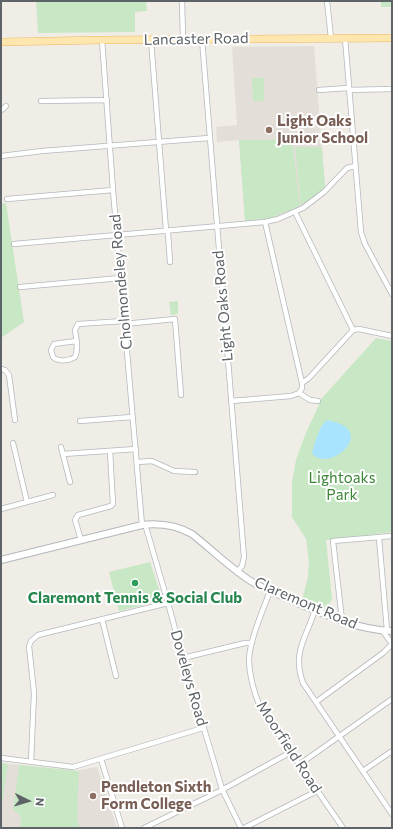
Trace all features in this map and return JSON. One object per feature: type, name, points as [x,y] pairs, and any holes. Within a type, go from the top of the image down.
[{"type":"main road","name":"Lancaster Road","points":[[1,42],[392,38]]},
{"type":"main road","name":"Claremont Road","points":[[1,560],[144,524],[171,526],[187,531],[237,572],[270,591],[342,620],[364,627],[387,630]]},
{"type":"street","points":[[182,1],[183,39]]},
{"type":"street","points":[[327,1],[332,38]]},
{"type":"street","points":[[345,38],[348,89],[362,236],[392,294]]},
{"type":"street","name":"Light Oaks Road","points":[[202,39],[244,557],[242,566],[237,572]]},
{"type":"street","name":"Cholmondeley Road","points":[[102,40],[132,417],[144,524]]},
{"type":"street","points":[[151,40],[166,230],[170,262]]},
{"type":"street","points":[[319,90],[392,89]]},
{"type":"street","points":[[41,101],[107,100]]},
{"type":"street","points":[[1,110],[3,110],[6,106]]},
{"type":"street","points":[[2,156],[42,151],[209,138]]},
{"type":"street","points":[[14,244],[265,222],[278,219],[295,212],[317,198],[347,168],[355,166]]},
{"type":"street","points":[[7,199],[113,190]]},
{"type":"street","points":[[295,212],[353,330]]},
{"type":"street","points":[[231,401],[291,396],[299,393],[302,388],[265,222]]},
{"type":"street","points":[[20,287],[121,278]]},
{"type":"street","points":[[76,341],[54,344],[52,348],[52,355],[55,359],[59,360],[73,359],[77,353],[76,341],[75,330],[78,324],[175,319],[181,395]]},
{"type":"street","points":[[302,383],[309,378],[353,330],[359,329],[392,336]]},
{"type":"street","points":[[1,369],[9,374],[15,420]]},
{"type":"street","points":[[299,393],[310,400],[318,401]]},
{"type":"street","points":[[80,421],[132,417]]},
{"type":"street","points":[[13,443],[27,502]]},
{"type":"street","points":[[61,448],[70,482]]},
{"type":"street","points":[[63,454],[136,449]]},
{"type":"street","points":[[81,540],[76,520],[78,515],[111,506],[113,504],[110,451]]},
{"type":"street","points":[[137,462],[152,461],[174,471],[195,472]]},
{"type":"street","points":[[1,509],[53,495]]},
{"type":"street","name":"Doveleys Road","points":[[144,524],[222,789],[243,828]]},
{"type":"street","points":[[342,620],[333,541],[392,536]]},
{"type":"street","points":[[316,702],[383,653],[392,644],[387,630],[379,538]]},
{"type":"street","name":"Moorfield Road","points":[[270,591],[252,643],[249,659],[252,684],[260,707],[343,828]]},
{"type":"street","points":[[31,762],[34,704],[29,649],[31,640],[38,635],[168,603]]},
{"type":"street","points":[[315,610],[298,658],[299,671],[303,683],[392,814]]},
{"type":"street","points":[[102,619],[116,676]]},
{"type":"street","points":[[183,658],[245,643],[252,643]]},
{"type":"street","points":[[300,764],[392,699]]},
{"type":"street","points":[[1,758],[73,767],[203,728]]},
{"type":"street","points":[[364,771],[392,751]]},
{"type":"street","points":[[144,828],[291,752]]},
{"type":"street","points":[[101,759],[122,828]]},
{"type":"street","points":[[243,828],[317,791]]},
{"type":"street","points":[[387,807],[392,803]]},
{"type":"shaded area","name":"Light Oaks Junior School","points":[[314,46],[325,187],[299,207],[271,218],[245,221],[239,140],[217,142],[216,127],[237,125],[232,47]]},
{"type":"shaded area","points":[[1,763],[75,771],[97,767],[117,828],[1,828]]},
{"type":"green space","points":[[36,1],[146,1],[147,11],[135,12],[135,32],[38,33]]},
{"type":"green space","points":[[381,1],[392,1],[392,7],[381,7]]},
{"type":"green space","points":[[252,78],[264,78],[264,101],[253,101]]},
{"type":"green space","points":[[239,140],[292,140],[300,206],[271,218],[245,221]]},
{"type":"green space","points":[[295,147],[322,147],[325,187],[301,205]]},
{"type":"green space","points":[[6,203],[24,322],[1,338],[1,204]]},
{"type":"green space","points":[[178,301],[178,314],[171,315],[169,302]]},
{"type":"green space","name":"Lightoaks Park","points":[[376,338],[392,341],[392,532],[326,540],[332,599],[326,610],[302,600],[308,577],[309,563],[306,539],[292,517],[292,482],[296,460],[305,435],[322,398]]},
{"type":"green space","name":"Claremont Tennis & Social Club","points":[[150,562],[161,595],[160,599],[156,602],[119,611],[109,572]]},
{"type":"green space","points":[[1,763],[8,764],[2,804],[1,804]]},
{"type":"green space","points":[[19,765],[79,771],[77,820],[80,828],[20,828],[21,817],[13,809]]},
{"type":"water","points":[[327,420],[343,425],[350,432],[350,441],[346,448],[338,455],[328,459],[319,458],[312,453],[320,430],[324,422]]},
{"type":"place","name":"Light Oaks Junior School","points":[[269,130]]},
{"type":"place","name":"Claremont Tennis & Social Club","points":[[135,583]]},
{"type":"place","name":"Pendleton Sixth Form College","points":[[93,796]]}]
